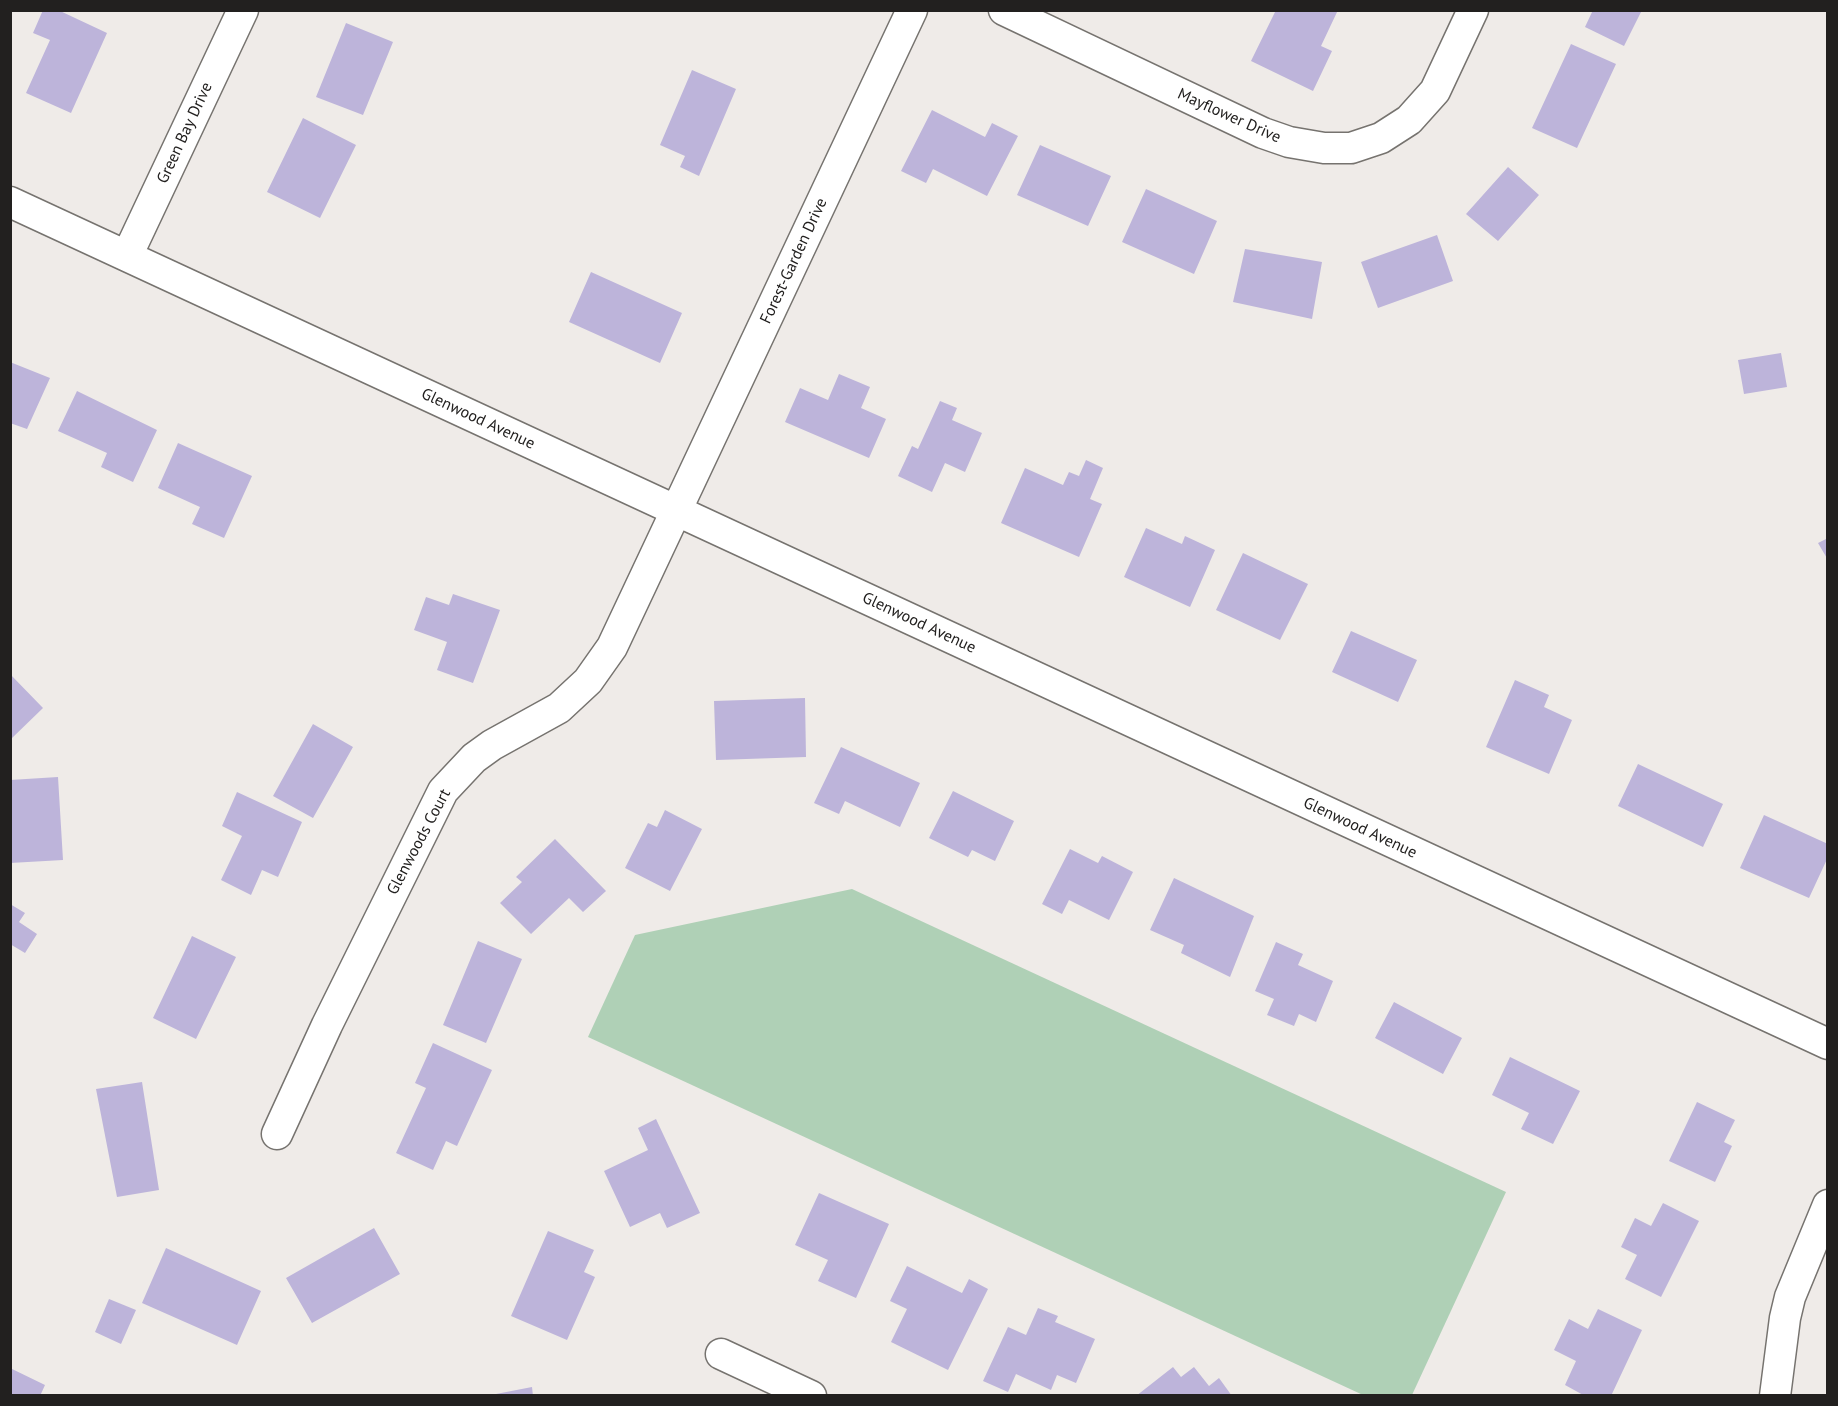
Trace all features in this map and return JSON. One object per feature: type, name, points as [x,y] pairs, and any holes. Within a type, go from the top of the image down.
[{"type":"street","name":"Green Bay Drive","points":[[127,256],[243,10]]},
{"type":"street","name":"Forest-Garden Drive","points":[[676,511],[912,10]]},
{"type":"street","name":"Mayflower Drive","points":[[1004,10],[1263,133],[1289,142],[1324,148],[1351,148],[1381,138],[1409,120],[1435,91],[1473,10]]},
{"type":"street","name":"Glenwood Avenue","points":[[10,202],[1827,1044]]},
{"type":"street","name":"Glenwoods Court","points":[[277,1134],[333,1014],[443,791],[474,758],[492,745],[559,708],[588,681],[612,647],[676,511]]},
{"type":"street","points":[[1775,1395],[1790,1297],[1827,1205]]},
{"type":"street","points":[[721,1354],[811,1395]]},
{"type":"green space","points":[[852,889],[1506,1192],[1412,1395],[1363,1395],[588,1037],[635,935]]},
{"type":"building","points":[[43,10],[58,10],[107,33],[71,113],[26,93],[50,40],[33,33]]},
{"type":"building","points":[[1276,10],[1338,10],[1321,46],[1332,51],[1313,91],[1251,61]]},
{"type":"building","points":[[1593,10],[1642,10],[1624,46],[1585,27]]},
{"type":"building","points":[[346,23],[393,42],[363,115],[316,97]]},
{"type":"building","points":[[1571,44],[1616,64],[1577,148],[1532,128]]},
{"type":"building","points":[[692,70],[736,89],[699,176],[680,167],[685,156],[660,145]]},
{"type":"building","points":[[932,110],[985,137],[992,123],[1018,136],[987,196],[933,169],[926,183],[901,171]]},
{"type":"building","points":[[303,118],[356,145],[320,218],[267,192]]},
{"type":"building","points":[[1040,145],[1111,176],[1088,226],[1017,195]]},
{"type":"building","points":[[1508,167],[1539,195],[1498,241],[1466,214]]},
{"type":"building","points":[[1146,189],[1217,221],[1194,274],[1122,242]]},
{"type":"building","points":[[1437,235],[1453,281],[1378,308],[1361,262]]},
{"type":"building","points":[[1245,249],[1322,262],[1312,319],[1233,302]]},
{"type":"building","points":[[591,272],[682,313],[660,363],[569,322]]},
{"type":"building","points":[[1781,353],[1787,387],[1744,394],[1738,360]]},
{"type":"building","points":[[10,362],[50,378],[27,429],[10,423]]},
{"type":"building","points":[[839,374],[870,387],[861,408],[886,419],[869,458],[785,422],[800,388],[828,400]]},
{"type":"building","points":[[77,391],[157,430],[133,482],[101,467],[107,453],[58,431]]},
{"type":"building","points":[[940,401],[957,408],[952,420],[982,433],[965,472],[945,463],[932,492],[898,476],[912,446],[918,449]]},
{"type":"building","points":[[178,443],[252,476],[224,538],[192,524],[200,507],[158,488]]},
{"type":"building","points":[[1086,460],[1103,468],[1090,499],[1102,504],[1079,557],[1001,523],[1025,468],[1063,485],[1069,472],[1079,476]]},
{"type":"building","points":[[1146,528],[1182,544],[1185,536],[1215,550],[1190,607],[1124,577]]},
{"type":"building","points":[[1828,538],[1828,560],[1818,543]]},
{"type":"building","points":[[1243,553],[1308,584],[1280,640],[1216,610]]},
{"type":"building","points":[[453,594],[500,610],[473,683],[437,670],[447,642],[414,630],[426,597],[449,605]]},
{"type":"building","points":[[1351,631],[1417,660],[1398,702],[1332,672]]},
{"type":"building","points":[[10,674],[43,708],[10,740]]},
{"type":"building","points":[[1515,680],[1549,695],[1544,707],[1572,720],[1549,774],[1486,747]]},
{"type":"building","points":[[805,698],[806,757],[716,760],[714,701]]},
{"type":"building","points":[[313,724],[353,747],[313,818],[273,796]]},
{"type":"building","points":[[841,747],[920,783],[900,827],[845,801],[839,814],[814,803]]},
{"type":"building","points":[[1638,764],[1723,804],[1703,847],[1618,806]]},
{"type":"building","points":[[58,777],[63,860],[10,863],[10,780]]},
{"type":"building","points":[[953,791],[1014,821],[995,861],[972,850],[968,857],[929,838]]},
{"type":"building","points":[[237,792],[302,822],[278,877],[262,870],[251,895],[221,880],[242,836],[222,826]]},
{"type":"building","points":[[665,810],[702,829],[670,891],[625,868],[648,823],[657,827]]},
{"type":"building","points":[[1764,815],[1828,844],[1828,857],[1809,898],[1740,868]]},
{"type":"building","points":[[555,839],[606,891],[583,912],[569,898],[531,934],[500,903],[522,882],[516,877]]},
{"type":"building","points":[[1070,849],[1098,863],[1102,856],[1133,872],[1109,920],[1069,900],[1062,914],[1042,904]]},
{"type":"building","points":[[1174,878],[1254,916],[1230,977],[1181,953],[1184,945],[1150,930]]},
{"type":"building","points":[[10,904],[25,913],[19,922],[37,934],[25,953],[10,944]]},
{"type":"building","points":[[192,936],[236,957],[196,1039],[153,1018]]},
{"type":"building","points":[[478,941],[522,959],[486,1043],[443,1025]]},
{"type":"building","points":[[1276,942],[1303,954],[1298,965],[1333,981],[1316,1022],[1299,1014],[1294,1026],[1267,1015],[1274,999],[1255,991]]},
{"type":"building","points":[[1394,1002],[1462,1038],[1443,1074],[1375,1038]]},
{"type":"building","points":[[433,1043],[492,1070],[457,1146],[446,1141],[433,1170],[396,1153],[426,1088],[415,1083]]},
{"type":"building","points":[[1510,1057],[1580,1091],[1553,1144],[1521,1129],[1529,1113],[1492,1095]]},
{"type":"building","points":[[142,1082],[159,1190],[117,1197],[96,1089]]},
{"type":"building","points":[[1697,1102],[1735,1120],[1724,1142],[1732,1146],[1715,1182],[1669,1161]]},
{"type":"building","points":[[656,1119],[700,1213],[667,1228],[660,1213],[630,1227],[604,1171],[648,1150],[638,1128]]},
{"type":"building","points":[[819,1193],[889,1224],[856,1298],[818,1281],[828,1260],[795,1245]]},
{"type":"building","points":[[1663,1203],[1699,1221],[1661,1297],[1625,1279],[1637,1255],[1621,1247],[1635,1218],[1651,1226]]},
{"type":"building","points":[[374,1228],[400,1274],[312,1323],[286,1278]]},
{"type":"building","points":[[548,1231],[594,1250],[584,1272],[595,1277],[567,1340],[511,1316]]},
{"type":"building","points":[[166,1248],[261,1291],[237,1345],[142,1303]]},
{"type":"building","points":[[907,1266],[962,1293],[969,1279],[988,1289],[948,1370],[891,1342],[907,1309],[890,1301]]},
{"type":"building","points":[[109,1299],[136,1310],[121,1344],[95,1332]]},
{"type":"building","points":[[1038,1308],[1058,1316],[1055,1322],[1095,1339],[1076,1383],[1057,1375],[1051,1390],[1016,1374],[1008,1392],[983,1381],[1008,1327],[1026,1335]]},
{"type":"building","points":[[1598,1309],[1642,1330],[1611,1396],[1585,1396],[1565,1385],[1576,1361],[1554,1350],[1569,1319],[1588,1329]]},
{"type":"building","points":[[1173,1367],[1181,1377],[1194,1367],[1209,1386],[1219,1378],[1232,1396],[1136,1396]]},
{"type":"building","points":[[10,1368],[45,1385],[40,1396],[10,1396]]},
{"type":"building","points":[[532,1387],[533,1396],[496,1396],[496,1394]]}]
